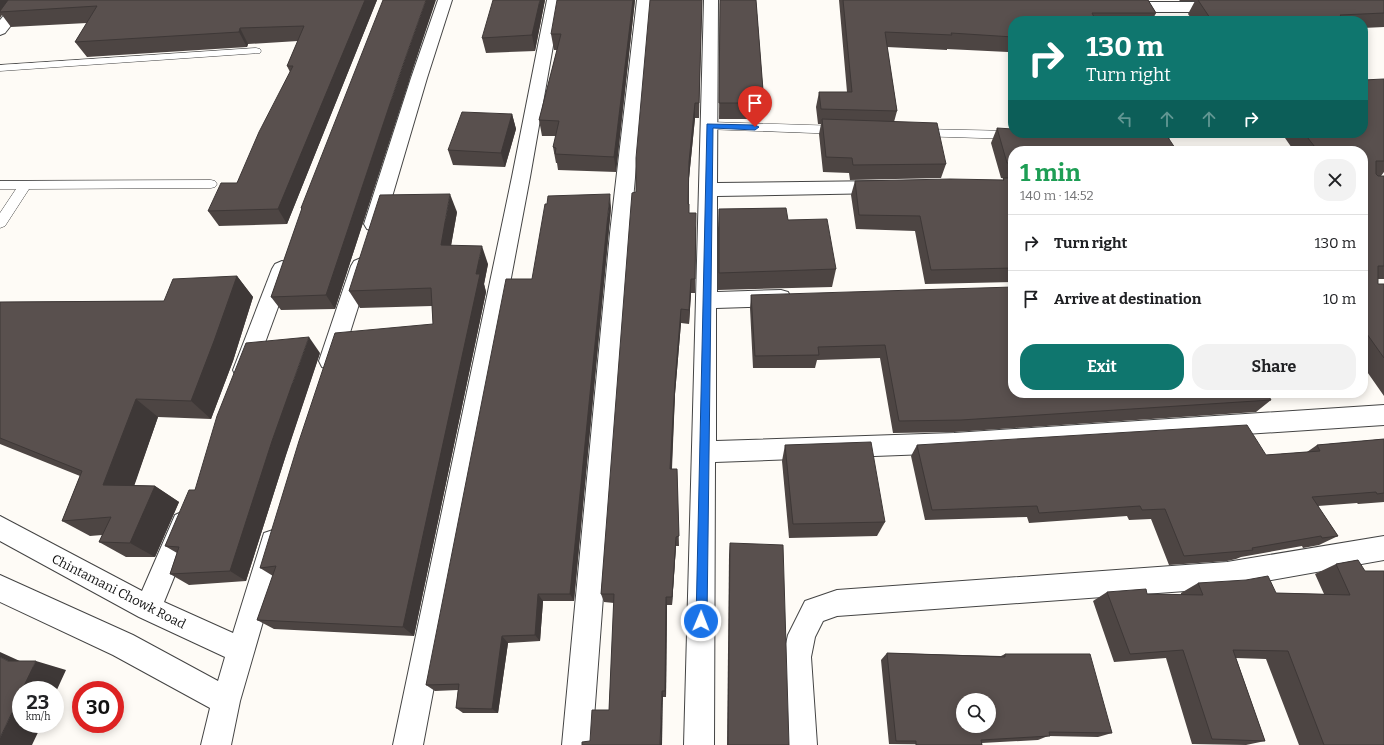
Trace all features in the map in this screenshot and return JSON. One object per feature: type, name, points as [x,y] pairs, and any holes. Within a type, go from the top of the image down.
[{"type":"street","points":[[3,23],[24,0]]},
{"type":"street","points":[[323,382],[445,0]]},
{"type":"street","points":[[408,745],[521,177],[554,0]]},
{"type":"street","points":[[577,745],[620,233],[644,0]]},
{"type":"street","points":[[700,745],[711,0]]},
{"type":"street","points":[[1111,7],[1236,6]]},
{"type":"street","points":[[708,190],[904,187]]},
{"type":"street","points":[[237,388],[289,248]]},
{"type":"street","points":[[706,300],[801,297]]},
{"type":"street","points":[[704,452],[954,443],[1384,415]]},
{"type":"street","points":[[148,608],[191,505]]},
{"type":"street","points":[[216,745],[240,650],[279,523]]},
{"type":"street","name":"Chintamani Chowk Road","points":[[0,528],[148,608],[240,650]]},
{"type":"street","points":[[802,745],[797,657],[802,635],[814,610],[837,603],[1227,575],[1383,549]]},
{"type":"street","points":[[0,588],[123,645],[226,701]]},
{"type":"lane","points":[[0,68],[256,51]]},
{"type":"lane","points":[[709,126],[850,130]]},
{"type":"lane","points":[[905,132],[1008,135]]},
{"type":"lane","points":[[0,185],[211,184]]},
{"type":"lane","points":[[0,222],[25,185]]},
{"type":"building","points":[[8,0],[365,0],[278,209],[208,211],[221,183],[237,183],[259,132],[293,66],[287,66],[304,26],[240,28],[239,32],[75,42],[97,6],[0,12]]},
{"type":"building","points":[[383,0],[426,0],[326,295],[271,297],[301,208]]},
{"type":"building","points":[[493,0],[540,0],[532,35],[482,38]]},
{"type":"building","points":[[557,0],[633,0],[614,157],[555,154],[556,148],[553,147],[559,121],[539,120],[561,34],[551,34]]},
{"type":"building","points":[[650,0],[702,0],[699,103],[695,103],[689,162],[689,213],[696,213],[695,279],[691,279],[689,310],[681,309],[675,381],[670,469],[677,469],[679,536],[676,537],[672,597],[666,597],[665,691],[662,691],[660,745],[582,745],[582,742],[590,741],[592,710],[609,710],[614,594],[601,594],[632,193],[636,192],[636,158]]},
{"type":"building","points":[[720,0],[756,0],[764,103],[719,103]]},
{"type":"building","points":[[843,0],[1148,0],[1156,13],[1092,13],[1094,16],[1008,16],[1008,37],[951,33],[952,35],[885,32],[897,111],[821,109],[819,92],[852,92]]},
{"type":"building","points":[[1198,0],[1384,0],[1384,13],[1340,15],[1341,16],[1209,16]]},
{"type":"building","points":[[1384,79],[1384,161],[1376,161],[1376,174],[1378,176],[1384,176],[1384,266],[1378,266],[1378,284],[1384,284],[1384,358],[1368,335],[1368,146],[1314,146],[1308,138],[1368,138],[1368,80]]},
{"type":"building","points":[[462,112],[512,114],[501,153],[448,150]]},
{"type":"building","points":[[822,119],[937,123],[946,164],[853,165],[852,158],[826,157]]},
{"type":"building","points":[[997,128],[1008,129],[1008,138],[1168,138],[1174,146],[1008,146],[1007,163]]},
{"type":"building","points":[[1003,178],[1008,178],[1008,268],[931,270],[920,216],[859,215],[855,181],[950,179],[1004,180]]},
{"type":"building","points":[[450,194],[441,245],[482,246],[476,274],[480,274],[403,627],[257,620],[276,566],[260,568],[299,441],[335,333],[433,324],[431,288],[349,291],[380,195]]},
{"type":"building","points":[[610,194],[570,594],[538,594],[535,635],[502,636],[492,709],[456,708],[459,684],[426,685],[506,279],[532,279],[545,204],[547,204],[548,196]]},
{"type":"building","points":[[786,208],[788,220],[827,219],[836,269],[719,273],[719,209]]},
{"type":"building","points":[[237,276],[191,401],[136,399],[103,485],[155,486],[130,543],[99,542],[111,517],[62,521],[82,471],[0,438],[0,302],[164,301],[173,279]]},
{"type":"building","points":[[1008,287],[1008,398],[1270,398],[1271,400],[961,420],[899,421],[885,345],[818,347],[819,355],[755,356],[751,295]]},
{"type":"building","points":[[309,337],[272,441],[230,571],[170,574],[179,547],[165,546],[189,490],[195,490],[217,416],[246,343]]},
{"type":"building","points":[[1247,425],[1266,455],[1320,451],[1317,445],[1384,439],[1384,493],[1377,494],[1376,492],[1312,497],[1338,536],[1322,538],[1321,536],[1252,548],[1253,550],[1184,556],[1165,509],[1142,510],[1140,506],[1039,513],[1037,506],[932,510],[917,445]]},
{"type":"building","points":[[871,442],[885,522],[793,524],[785,445]]},
{"type":"building","points":[[730,543],[783,545],[789,745],[728,745]]},
{"type":"building","points":[[1358,560],[1365,571],[1384,571],[1384,745],[1324,745],[1288,651],[1233,650],[1265,741],[1212,739],[1183,650],[1130,654],[1107,592],[1146,589],[1147,594],[1203,595],[1198,583],[1246,580],[1268,576],[1276,593],[1350,595],[1336,564]]},
{"type":"building","points":[[887,653],[1005,657],[1005,654],[1090,654],[1112,733],[1049,732],[1050,736],[981,740],[982,745],[916,745],[916,741],[896,741]]},
{"type":"building","points":[[0,657],[8,661],[36,661],[26,681],[12,681],[12,712],[0,738]]},
{"type":"route","points":[[701,621],[709,126],[755,127]]}]
